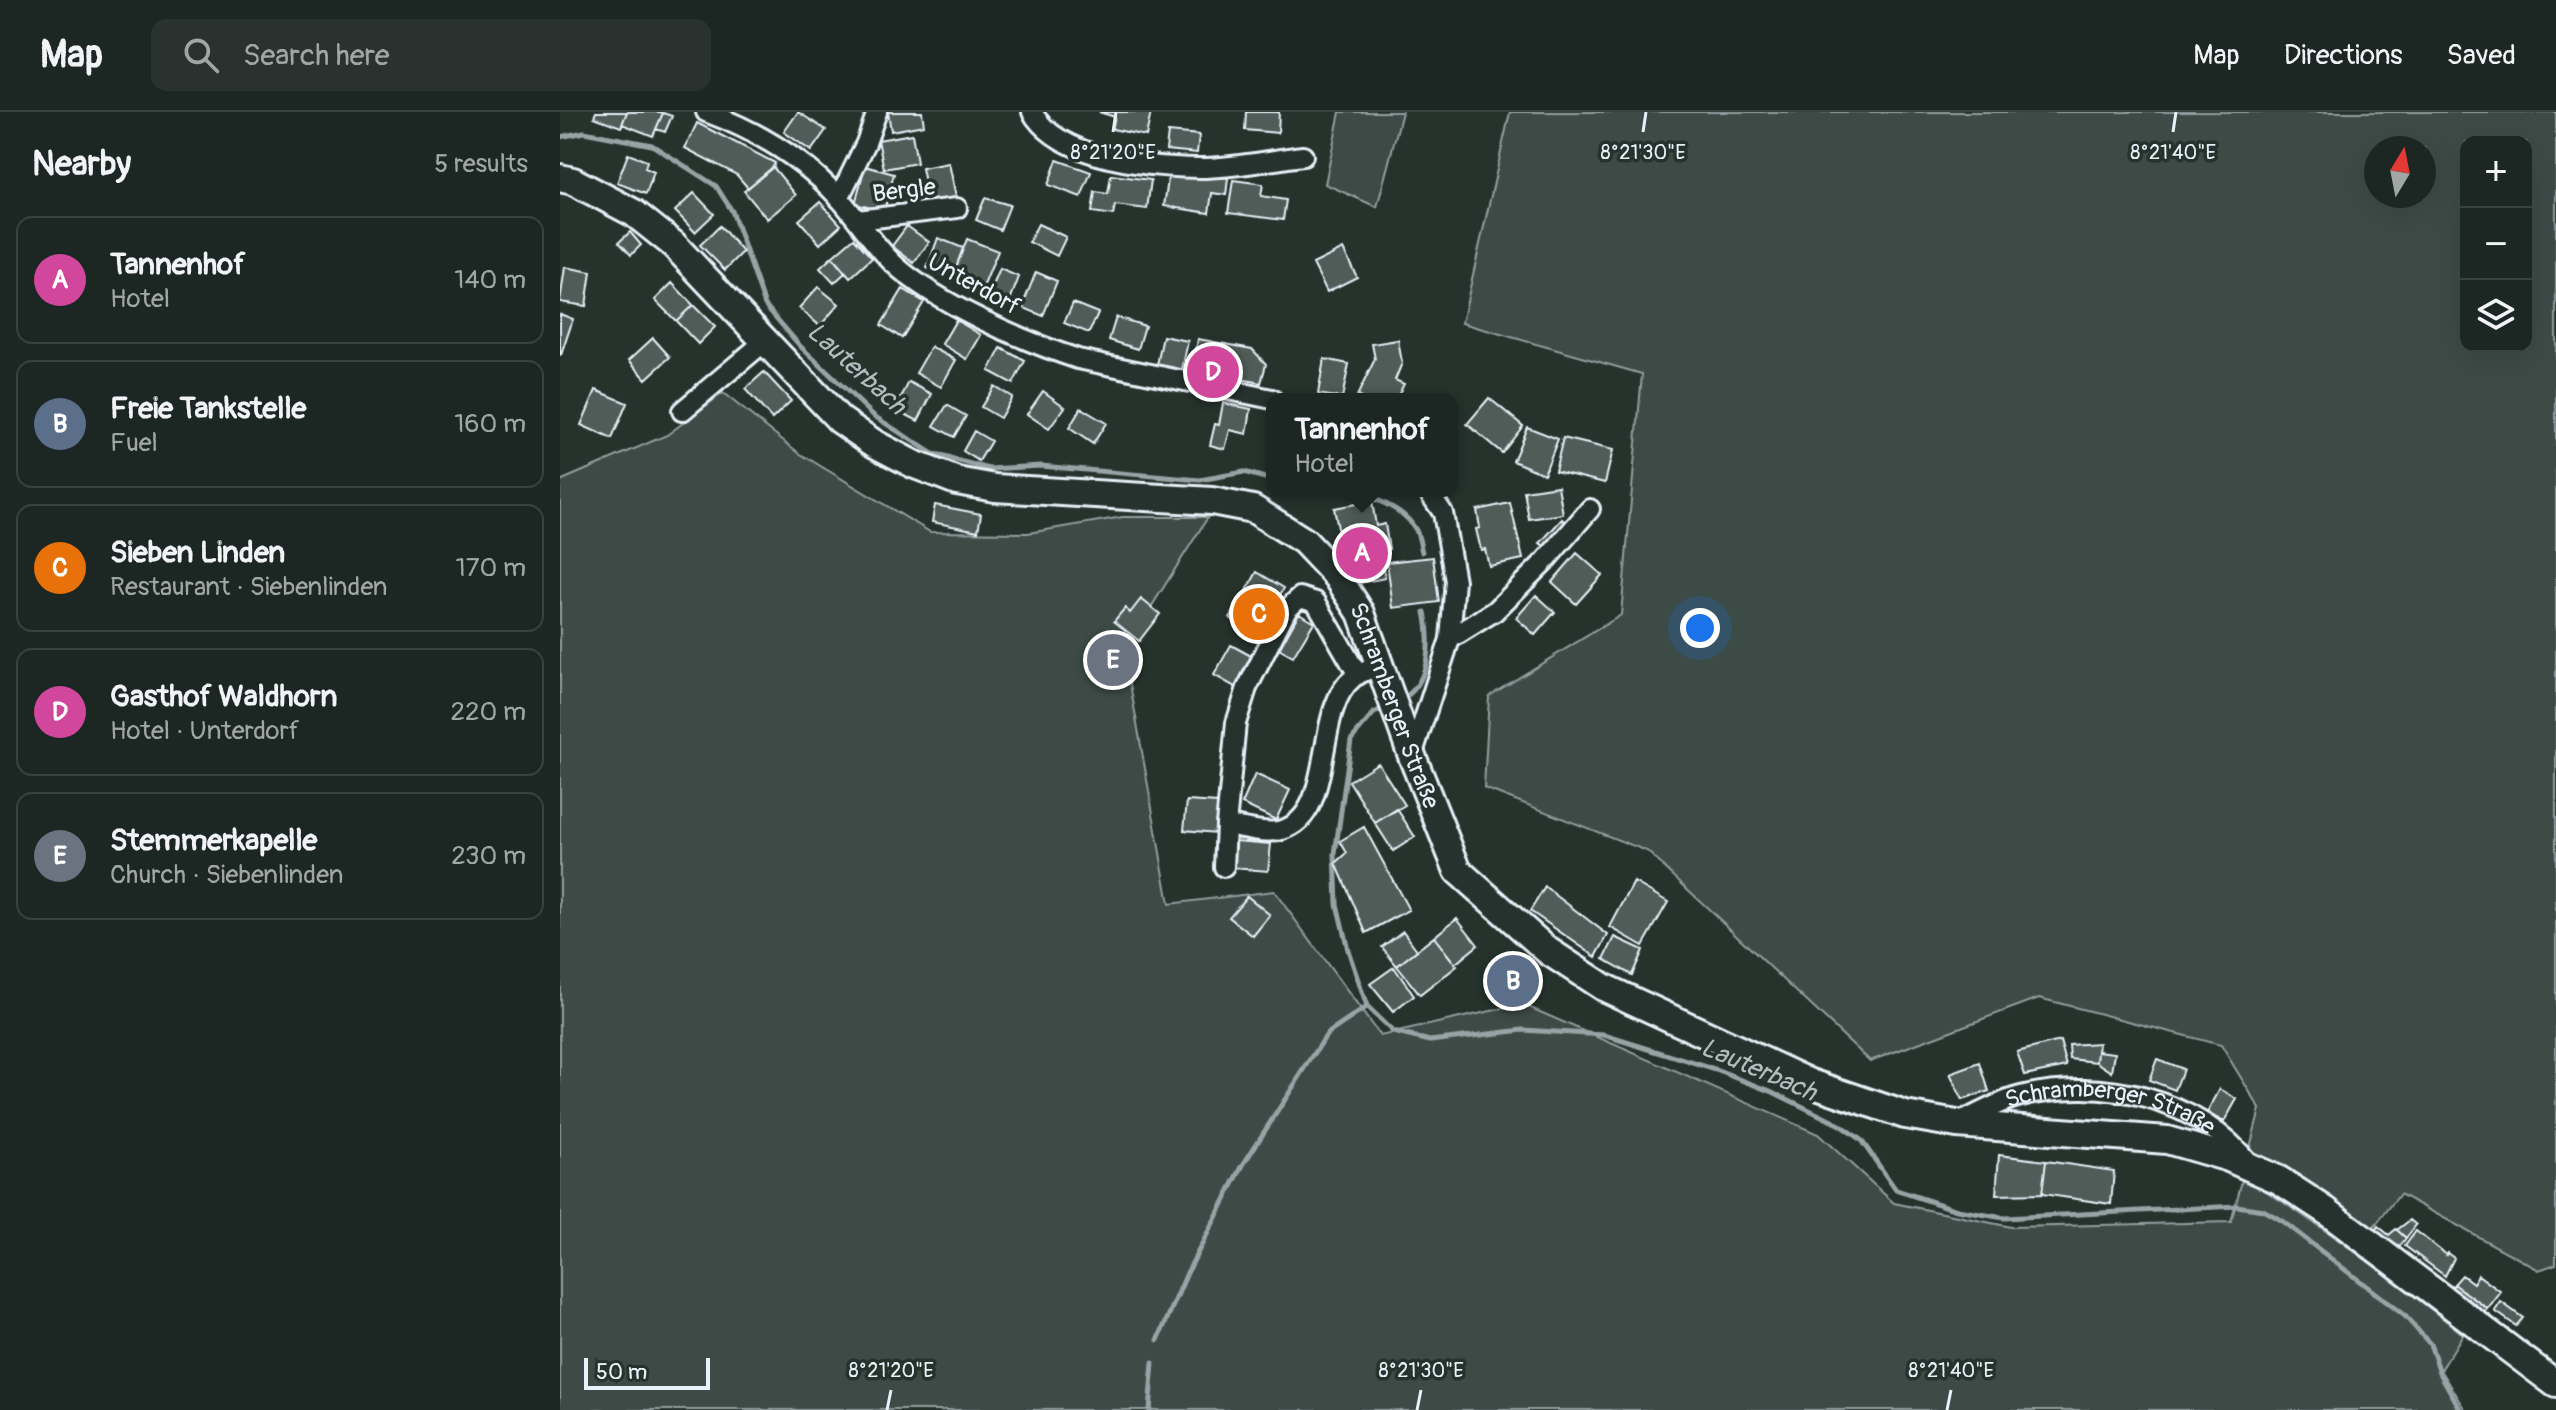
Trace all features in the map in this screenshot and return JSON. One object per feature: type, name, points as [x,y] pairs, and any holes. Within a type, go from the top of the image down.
[{"type":"main road","name":"Schramberger Straße","points":[[560,178],[573,181],[634,213],[673,244],[840,420],[875,444],[913,464],[957,481],[995,488],[1212,501],[1253,509],[1304,541],[1337,576],[1361,613],[1376,675],[1400,719],[1458,871],[1518,926],[1574,970],[1637,1004],[1811,1083],[1905,1115],[1957,1124],[2167,1140],[2201,1148],[2253,1168],[2279,1180],[2325,1210],[2556,1384]]},
{"type":"street","name":"Unterdorf","points":[[706,112],[747,128],[815,172],[892,262],[949,302],[1038,345],[1078,359],[1266,398]]},
{"type":"street","points":[[839,198],[866,143],[877,112]]},
{"type":"street","points":[[1032,112],[1054,136],[1090,154],[1148,164],[1201,168],[1303,156]]},
{"type":"street","name":"Bergle","points":[[858,220],[957,208]]},
{"type":"street","points":[[682,411],[764,342]]},
{"type":"street","points":[[1412,756],[1450,639],[1455,581],[1443,513],[1432,497]]},
{"type":"street","points":[[1450,639],[1495,611],[1546,560],[1590,509]]},
{"type":"street","points":[[1224,867],[1236,723],[1247,688],[1287,609],[1300,597],[1316,602],[1376,675]]},
{"type":"street","points":[[1226,825],[1279,832],[1298,823],[1316,792],[1334,703],[1351,679],[1376,675]]},
{"type":"street","name":"Schramberger Straße","points":[[1957,1124],[2018,1096],[2068,1088],[2134,1093],[2192,1116],[2225,1137],[2253,1168]]},
{"type":"shaded area","points":[[1340,112],[1402,112],[1377,207],[1325,184]]},
{"type":"shaded area","points":[[1510,112],[2556,112],[2556,1264],[2539,1270],[2400,1194],[2371,1231],[2249,1151],[2260,1109],[2221,1045],[2039,998],[1870,1061],[1647,851],[1484,788],[1489,696],[1621,615],[1642,374],[1462,323]]},
{"type":"shaded area","points":[[723,393],[799,453],[930,532],[1028,533],[1123,517],[1208,517],[1124,650],[1169,904],[1274,891],[1380,1036],[1522,1004],[1818,1134],[1894,1203],[2011,1227],[2231,1222],[2243,1177],[2328,1233],[2463,1334],[2441,1370],[2466,1410],[560,1410],[560,481],[667,435]]},
{"type":"building","points":[[596,112],[627,112],[621,127],[594,117]]},
{"type":"building","points":[[627,112],[663,113],[653,136],[622,124]]},
{"type":"building","points":[[798,112],[826,130],[811,151],[784,132]]},
{"type":"building","points":[[888,112],[922,112],[924,125],[891,131]]},
{"type":"building","points":[[1099,112],[1151,112],[1146,136],[1112,129],[1115,117]]},
{"type":"building","points":[[1246,112],[1279,112],[1278,133],[1245,130]]},
{"type":"building","points":[[663,113],[672,116],[665,132],[656,129]]},
{"type":"building","points":[[697,123],[775,163],[773,167],[748,188],[737,175],[685,148]]},
{"type":"building","points":[[1168,132],[1199,135],[1197,153],[1166,150]]},
{"type":"building","points":[[912,134],[917,163],[884,169],[878,140]]},
{"type":"building","points":[[628,154],[647,161],[645,168],[654,172],[646,194],[617,183]]},
{"type":"building","points":[[1057,160],[1091,172],[1081,197],[1048,185]]},
{"type":"building","points":[[949,163],[956,197],[929,203],[922,168]]},
{"type":"building","points":[[865,166],[894,174],[884,211],[855,204]]},
{"type":"building","points":[[773,167],[796,195],[767,219],[744,191]]},
{"type":"building","points":[[1169,174],[1228,178],[1226,195],[1212,193],[1209,213],[1164,206]]},
{"type":"building","points":[[1111,175],[1151,180],[1147,209],[1115,205],[1113,215],[1092,212],[1095,192],[1108,194]]},
{"type":"building","points":[[1233,180],[1263,184],[1261,196],[1286,200],[1283,220],[1228,213]]},
{"type":"building","points":[[694,193],[714,214],[695,232],[675,211]]},
{"type":"building","points":[[985,198],[1010,205],[1000,230],[976,220]]},
{"type":"building","points":[[820,202],[841,225],[820,244],[799,220]]},
{"type":"building","points":[[1038,224],[1066,237],[1057,256],[1029,242]]},
{"type":"building","points":[[720,226],[743,252],[725,270],[700,245]]},
{"type":"building","points":[[907,226],[929,242],[914,263],[892,246]]},
{"type":"building","points":[[630,232],[641,245],[631,255],[619,242]]},
{"type":"building","points":[[854,238],[872,258],[850,278],[832,257]]},
{"type":"building","points":[[938,238],[963,248],[952,278],[927,268]]},
{"type":"building","points":[[967,239],[998,251],[982,290],[952,278]]},
{"type":"building","points":[[1343,249],[1357,277],[1327,292],[1313,264]]},
{"type":"building","points":[[832,257],[845,273],[834,283],[820,268]]},
{"type":"building","points":[[565,267],[591,272],[586,306],[560,302]]},
{"type":"building","points":[[1000,269],[1019,277],[1009,303],[989,295]]},
{"type":"building","points":[[1036,272],[1057,281],[1043,316],[1022,307]]},
{"type":"building","points":[[672,283],[693,305],[676,321],[655,300]]},
{"type":"building","points":[[818,287],[839,304],[820,326],[799,308]]},
{"type":"building","points":[[903,289],[924,302],[902,338],[881,325]]},
{"type":"building","points":[[1073,303],[1098,313],[1089,333],[1064,323]]},
{"type":"building","points":[[693,305],[715,327],[698,344],[676,321]]},
{"type":"building","points":[[560,314],[573,319],[561,355],[560,355]]},
{"type":"building","points":[[1116,317],[1145,326],[1138,349],[1109,340]]},
{"type":"building","points":[[956,320],[981,335],[967,359],[942,344]]},
{"type":"building","points":[[1163,336],[1188,341],[1182,370],[1157,365]]},
{"type":"building","points":[[653,338],[670,357],[646,379],[629,360]]},
{"type":"building","points":[[1198,339],[1252,349],[1266,364],[1261,383],[1195,370]]},
{"type":"building","points":[[1398,340],[1402,363],[1395,380],[1404,384],[1399,393],[1358,393],[1375,359],[1372,344]]},
{"type":"building","points":[[931,347],[956,360],[941,387],[916,373]]},
{"type":"building","points":[[1001,348],[1025,361],[1013,384],[989,371]]},
{"type":"building","points":[[1324,359],[1349,364],[1343,393],[1318,393]]},
{"type":"building","points":[[764,372],[791,401],[772,419],[745,389]]},
{"type":"building","points":[[909,382],[932,394],[918,421],[895,409]]},
{"type":"building","points":[[994,386],[1012,397],[1000,418],[981,407]]},
{"type":"building","points":[[596,390],[627,403],[612,439],[581,425]]},
{"type":"building","points":[[1043,391],[1065,407],[1049,429],[1027,414]]},
{"type":"building","points":[[1489,398],[1523,426],[1502,453],[1467,424]]},
{"type":"building","points":[[1223,403],[1251,409],[1247,434],[1230,430],[1225,449],[1210,445],[1215,424],[1219,425]]},
{"type":"building","points":[[947,405],[966,416],[954,437],[934,426]]},
{"type":"building","points":[[1081,408],[1106,423],[1093,444],[1069,428]]},
{"type":"building","points":[[1527,427],[1558,439],[1544,474],[1513,461]]},
{"type":"building","points":[[974,431],[991,441],[979,461],[963,451]]},
{"type":"building","points":[[1563,438],[1613,450],[1605,483],[1555,471]]},
{"type":"building","points":[[1558,486],[1563,514],[1529,519],[1524,491]]},
{"type":"building","points":[[1372,501],[1376,526],[1385,524],[1389,549],[1379,551],[1385,578],[1349,585],[1334,508]]},
{"type":"building","points":[[1510,503],[1523,559],[1489,566],[1476,529],[1480,528],[1477,510]]},
{"type":"building","points":[[935,505],[981,514],[978,531],[932,522]]},
{"type":"building","points":[[1562,519],[1568,524],[1548,549],[1540,543]]},
{"type":"building","points":[[1577,553],[1602,575],[1576,604],[1552,582]]},
{"type":"building","points":[[1433,557],[1439,602],[1393,608],[1387,562]]},
{"type":"building","points":[[1257,572],[1284,588],[1274,605],[1247,590]]},
{"type":"building","points":[[1247,590],[1274,605],[1257,634],[1230,618]]},
{"type":"building","points":[[1536,595],[1555,612],[1535,635],[1516,618]]},
{"type":"building","points":[[1141,599],[1160,614],[1139,641],[1114,621],[1125,608],[1130,613]]},
{"type":"building","points":[[1299,613],[1314,622],[1293,657],[1279,649]]},
{"type":"building","points":[[1231,645],[1253,657],[1237,688],[1214,675]]},
{"type":"building","points":[[1105,652],[1120,655],[1122,663],[1103,662]]},
{"type":"building","points":[[1378,763],[1405,805],[1375,823],[1349,781]]},
{"type":"building","points":[[1255,774],[1290,790],[1276,820],[1242,804]]},
{"type":"building","points":[[1187,801],[1218,803],[1216,833],[1184,830]]},
{"type":"building","points":[[1397,809],[1415,837],[1393,851],[1375,823]]},
{"type":"building","points":[[1364,827],[1409,910],[1366,933],[1336,863],[1347,853],[1340,841]]},
{"type":"building","points":[[1236,841],[1271,844],[1268,871],[1233,868]]},
{"type":"building","points":[[1634,882],[1668,902],[1643,946],[1610,927]]},
{"type":"building","points":[[1545,887],[1608,935],[1596,957],[1530,911]]},
{"type":"building","points":[[1247,896],[1270,915],[1253,936],[1229,917]]},
{"type":"building","points":[[1457,918],[1478,945],[1455,964],[1434,937]]},
{"type":"building","points":[[1403,931],[1417,950],[1397,966],[1382,947]]},
{"type":"building","points":[[1434,937],[1457,966],[1420,995],[1397,966]]},
{"type":"building","points":[[1615,937],[1643,950],[1632,975],[1604,959]]},
{"type":"building","points":[[1515,959],[1535,974],[1520,993],[1500,977]]},
{"type":"building","points":[[1394,967],[1414,996],[1393,1012],[1370,984]]},
{"type":"building","points":[[2060,1041],[2067,1066],[2025,1075],[2017,1052]]},
{"type":"building","points":[[2099,1043],[2097,1062],[2070,1059],[2069,1045]]},
{"type":"building","points":[[2098,1051],[2115,1053],[2112,1072],[2097,1062]]},
{"type":"building","points":[[2157,1059],[2183,1069],[2175,1090],[2149,1080]]},
{"type":"building","points":[[1980,1063],[1989,1091],[1962,1100],[1950,1074]]},
{"type":"building","points":[[2220,1089],[2237,1099],[2224,1122],[2207,1113]]},
{"type":"building","points":[[1999,1155],[2046,1161],[2042,1194],[1996,1195]]},
{"type":"building","points":[[2046,1161],[2114,1171],[2111,1204],[2042,1194]]},
{"type":"building","points":[[2410,1220],[2416,1225],[2406,1238],[2397,1230]]},
{"type":"building","points":[[2378,1226],[2389,1235],[2396,1229],[2406,1238],[2397,1250],[2374,1232]]},
{"type":"building","points":[[2416,1231],[2454,1258],[2445,1276],[2405,1246]]},
{"type":"building","points":[[2462,1275],[2473,1283],[2478,1275],[2501,1292],[2488,1309],[2454,1284]]},
{"type":"building","points":[[2454,1284],[2488,1309],[2483,1315],[2450,1291]]},
{"type":"building","points":[[2501,1302],[2523,1318],[2516,1326],[2495,1311]]},
{"type":"waterway","name":"Lauterbach","points":[[560,137],[584,132],[652,145],[716,186],[732,211],[765,305],[800,346],[874,416],[933,454],[989,469],[1041,466],[1200,480],[1244,472],[1266,478]]},
{"type":"waterway","name":"Lauterbach","points":[[1367,497],[1409,520],[1416,530],[1422,552]]},
{"type":"waterway","name":"Lauterbach","points":[[1400,700],[1418,684],[1423,673],[1428,649],[1425,612]]},
{"type":"waterway","name":"Lauterbach","points":[[1388,706],[1374,713],[1351,740],[1335,854],[1337,904],[1348,950],[1367,1007],[1393,1032],[1430,1041],[1523,1030],[1604,1035],[1716,1070],[1773,1092],[1840,1125],[1861,1140],[1896,1190],[1957,1210],[2004,1218],[2237,1206],[2263,1210],[2282,1221],[2405,1316],[2430,1344],[2441,1375],[2461,1410]]},
{"type":"waterway","points":[[1158,1340],[1187,1273],[1243,1165],[1327,1034],[1367,1007]]},
{"type":"waterway","points":[[1149,1410],[1153,1363]]},
{"type":"place","name":"Gasthof Waldhorn","points":[[1213,372]]},
{"type":"place","name":"Tannenhof","points":[[1362,553]]},
{"type":"place","name":"Sieben Linden","points":[[1259,614]]},
{"type":"place","name":"Stemmerkapelle","points":[[1113,660]]},
{"type":"place","name":"Freie Tankstelle","points":[[1513,981]]}]
